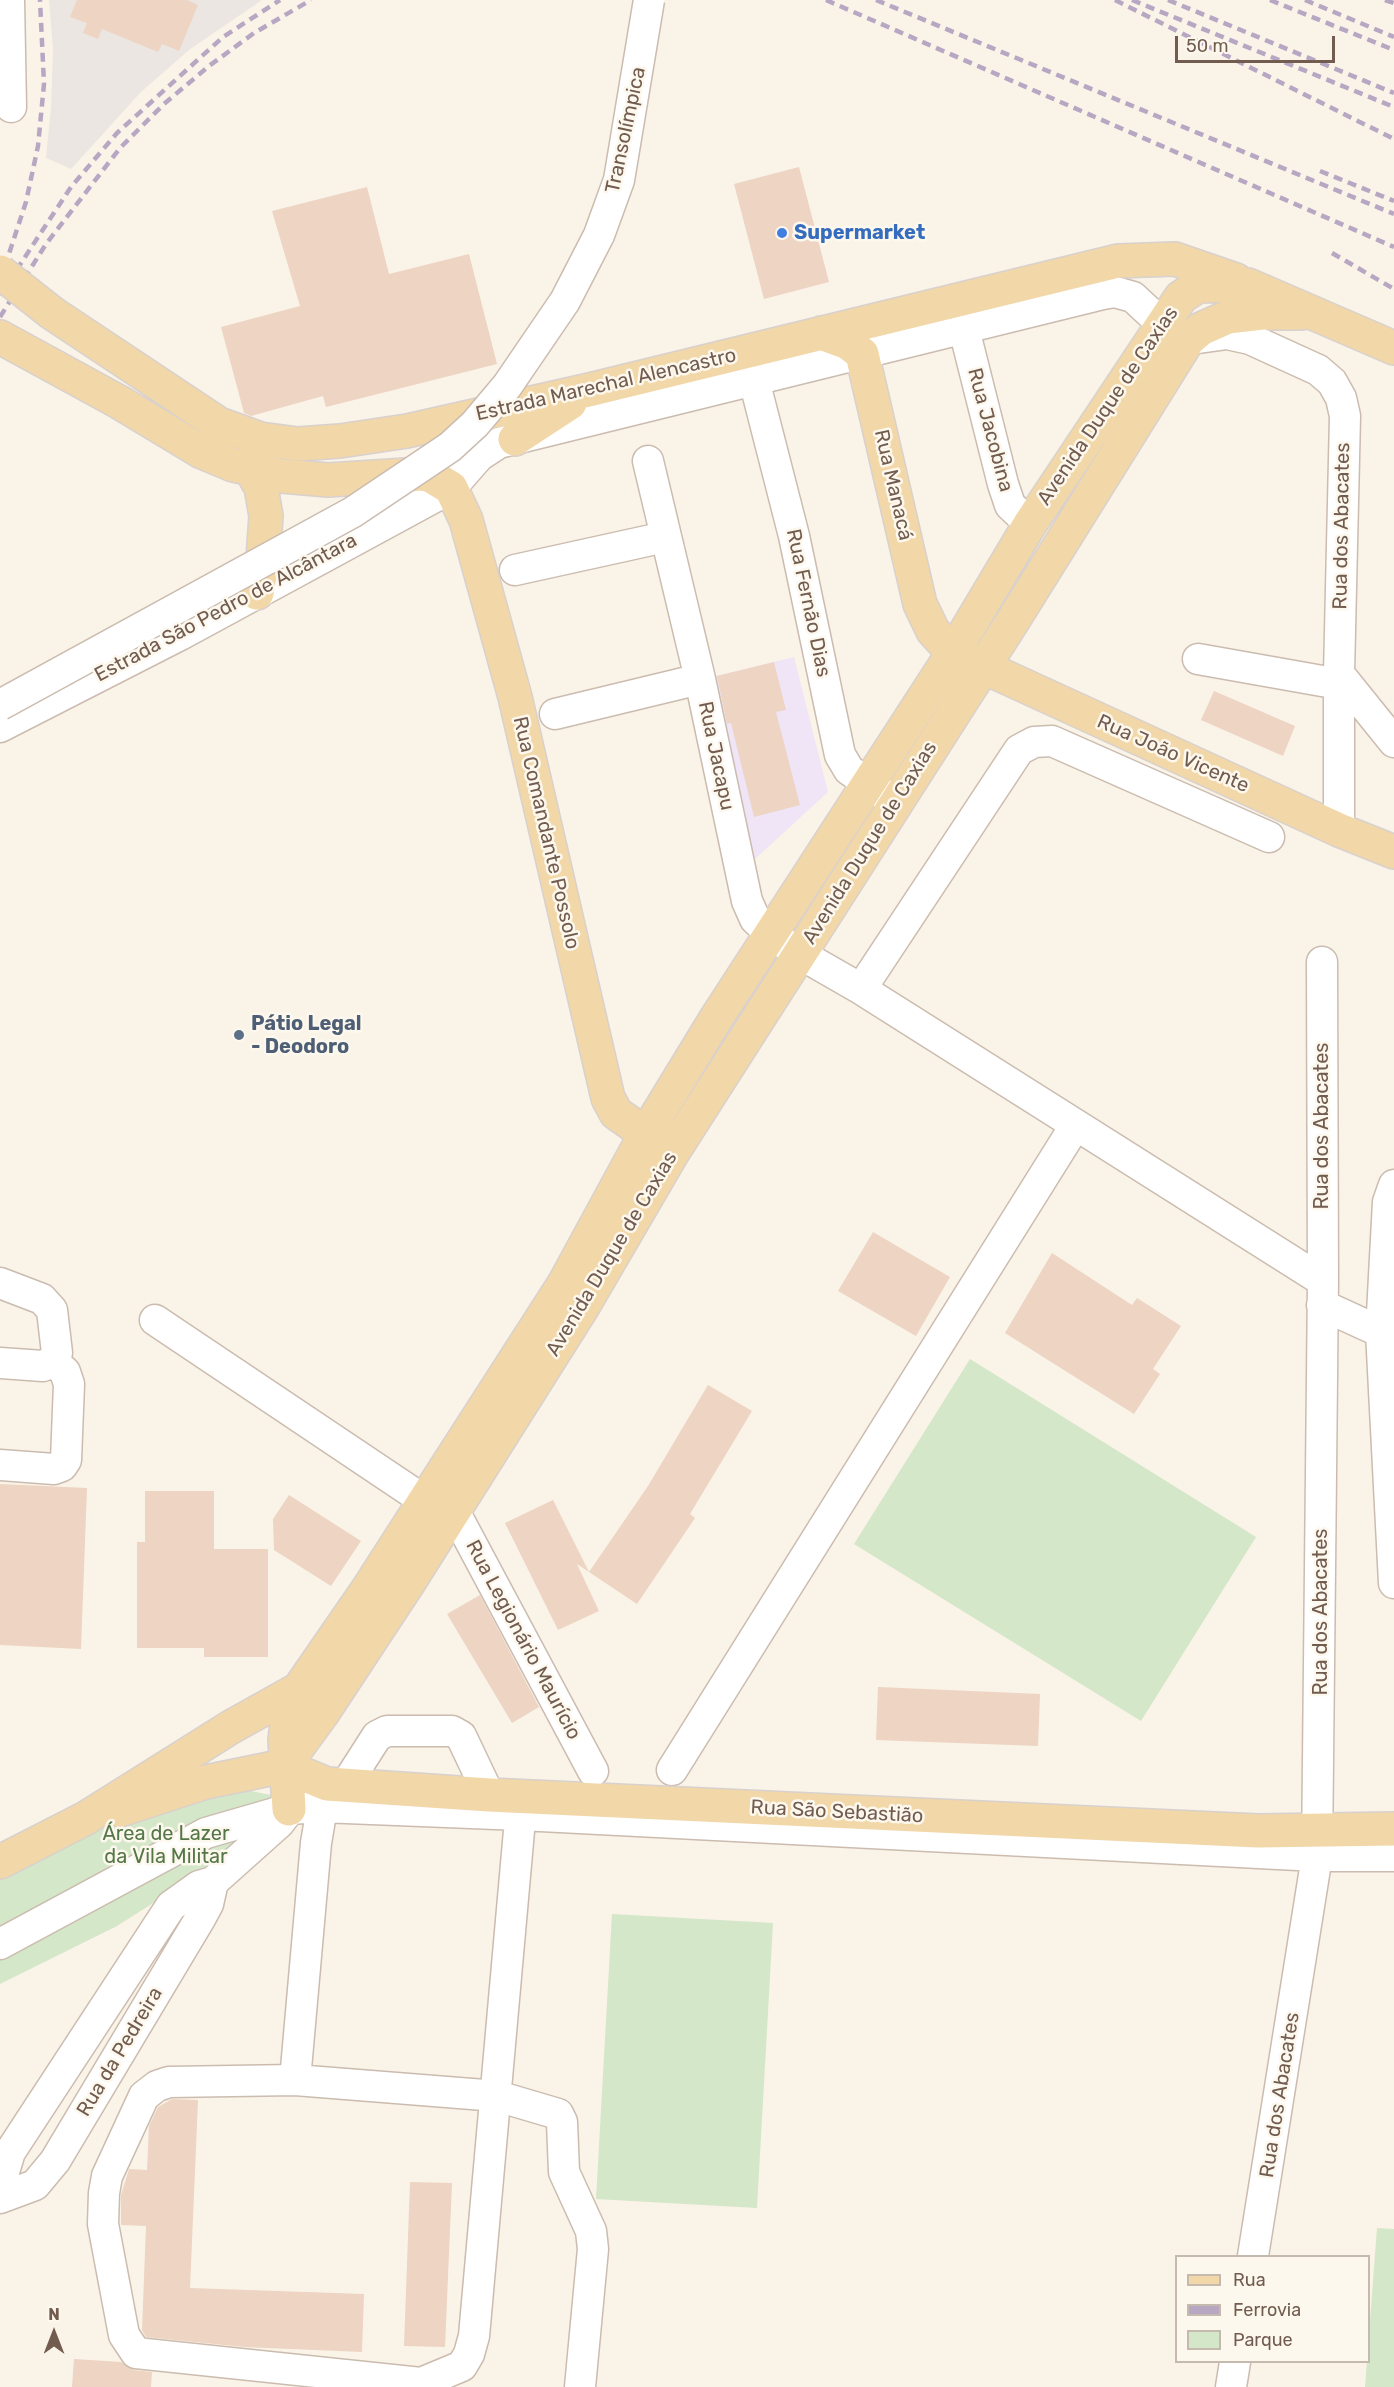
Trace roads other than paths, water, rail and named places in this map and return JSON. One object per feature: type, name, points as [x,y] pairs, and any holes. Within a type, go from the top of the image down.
[{"type":"main road","name":"Estrada Marechal Alencastro","points":[[0,272],[52,313],[204,415],[231,429],[273,442],[340,441],[407,431],[590,390],[1102,264],[1163,258],[1185,262],[1248,285]]},
{"type":"main road","name":"Avenida Duque de Caxias","points":[[0,1862],[86,1818],[231,1727],[299,1689],[439,1505],[582,1308],[673,1152],[982,668],[1175,332],[1181,297],[1198,286],[1248,285],[1317,314]]},
{"type":"main road","name":"Avenida Duque de Caxias","points":[[86,1818],[206,1782],[284,1766],[322,1714],[564,1284],[645,1135],[717,1017],[953,653],[1030,524],[1175,332],[1201,329],[1228,316],[1262,313],[1317,314]]},
{"type":"main road","points":[[1317,314],[1384,344]]},
{"type":"main road","points":[[821,333],[848,343],[862,354]]},
{"type":"main road","points":[[13,344],[119,402],[202,452],[251,470],[328,480],[422,474],[431,476],[451,488]]},
{"type":"main road","name":"Rua Manacá","points":[[862,354],[920,604],[933,631],[953,653]]},
{"type":"main road","points":[[515,439],[590,390]]},
{"type":"main road","points":[[251,470],[261,487],[266,516],[263,560],[256,592]]},
{"type":"main road","name":"Rua Comandante Possolo","points":[[451,488],[466,520],[515,697],[608,1098],[616,1113],[673,1152]]},
{"type":"main road","name":"Rua João Vicente","points":[[953,653],[1339,830],[1394,852]]},
{"type":"main road","points":[[289,1809],[284,1766],[287,1723],[299,1689]]},
{"type":"main road","name":"Rua São Sebastião","points":[[284,1766],[331,1792],[489,1795],[522,1806],[1317,1844],[1394,1830]]},
{"type":"street","points":[[9,0],[5,47],[11,107]]},
{"type":"street","name":"Transolímpica","points":[[0,705],[353,512],[450,447],[475,424],[507,386],[565,301],[599,235],[619,180],[649,0]]},
{"type":"street","name":"Estrada Marechal Alencastro","points":[[451,488],[479,456],[499,443],[1115,292],[1133,297],[1175,332]]},
{"type":"street","name":"Rua Jacobina","points":[[964,329],[1006,496],[1016,513],[1030,524]]},
{"type":"street","name":"Rua dos Abacates","points":[[1175,332],[1227,334],[1250,339],[1311,365],[1326,376],[1338,390],[1345,416],[1339,679],[1339,830]]},
{"type":"street","name":"Rua Fernão Dias","points":[[754,380],[794,536],[840,755],[849,770],[897,802]]},
{"type":"street","name":"Rua Jacapu","points":[[648,461],[700,679],[747,901],[755,919],[772,935],[800,954],[861,989],[1075,1126],[1388,1335]]},
{"type":"street","name":"Estrada São Pedro de Alcântara","points":[[0,726],[451,488]]},
{"type":"street","points":[[515,570],[665,537]]},
{"type":"street","points":[[1198,659],[1339,679],[1394,742]]},
{"type":"street","points":[[555,714],[700,679]]},
{"type":"street","points":[[861,989],[1019,750],[1034,742],[1052,741],[1269,837]]},
{"type":"street","name":"Rua dos Abacates","points":[[1253,2255],[1313,1892],[1317,1844],[1322,1293],[1322,962]]},
{"type":"street","points":[[672,1770],[1075,1126]]},
{"type":"street","points":[[1394,1185],[1388,1202],[1388,1335],[1394,1583]]},
{"type":"street","points":[[0,1283],[42,1299],[52,1310],[57,1353],[53,1360],[43,1366],[0,1363]]},
{"type":"street","points":[[155,1320],[439,1505]]},
{"type":"street","points":[[0,1465],[54,1469],[62,1466],[66,1460],[69,1384],[65,1372],[53,1360]]},
{"type":"street","name":"Rua Legionário Maurício","points":[[439,1505],[593,1771]]},
{"type":"street","points":[[296,2080],[331,1792],[377,1736],[387,1731],[452,1731],[461,1736],[489,1795]]},
{"type":"street","name":"Rua São Sebastião","points":[[0,1944],[206,1833],[289,1809],[331,1792],[522,1806]]},
{"type":"street","points":[[522,1806],[497,2096],[474,2336],[470,2354],[462,2366],[420,2385],[136,2353],[124,2334],[103,2224],[107,2176],[144,2096],[157,2086],[170,2082],[296,2080],[497,2096],[552,2111],[558,2114],[562,2122],[564,2172],[591,2231],[593,2249],[580,2387]]},
{"type":"street","name":"Rua da Pedreira","points":[[0,2186],[10,2152],[171,1905],[200,1886],[213,1882],[279,1823],[289,1809]]},
{"type":"street","name":"Rua São Sebastião","points":[[1317,1844],[1394,1856]]},
{"type":"street","name":"Rua da Pedreira","points":[[0,2198],[35,2185],[55,2161],[201,1917],[208,1904],[213,1882]]},
{"type":"street","points":[[1231,2387],[1235,2363]]},
{"type":"railway","points":[[0,281],[26,202],[38,146],[44,84],[40,0]]},
{"type":"railway","points":[[0,295],[71,187],[117,133],[223,37],[280,0]]},
{"type":"railway","points":[[0,317],[46,244],[120,148],[164,104],[209,66],[254,33],[311,0]]},
{"type":"railway","points":[[826,0],[1394,247]]},
{"type":"railway","points":[[876,0],[1394,214]]},
{"type":"railway","points":[[1115,0],[1394,139]]},
{"type":"railway","points":[[1132,0],[1394,107]]},
{"type":"railway","points":[[1168,0],[1394,93]]},
{"type":"railway","points":[[1270,0],[1394,50]]},
{"type":"railway","points":[[1305,0],[1394,37]]},
{"type":"railway","points":[[1385,0],[1394,3]]},
{"type":"railway","points":[[1320,171],[1394,201]]},
{"type":"railway","points":[[1332,253],[1394,289]]},
{"type":"place","name":"Supermarket","points":[[782,233]]},
{"type":"place","name":"Pátio Legal - Deodoro","points":[[239,1035]]},
{"type":"park label","name":"Área de Lazer da Vila Militar","points":[[166,1846]]}]
